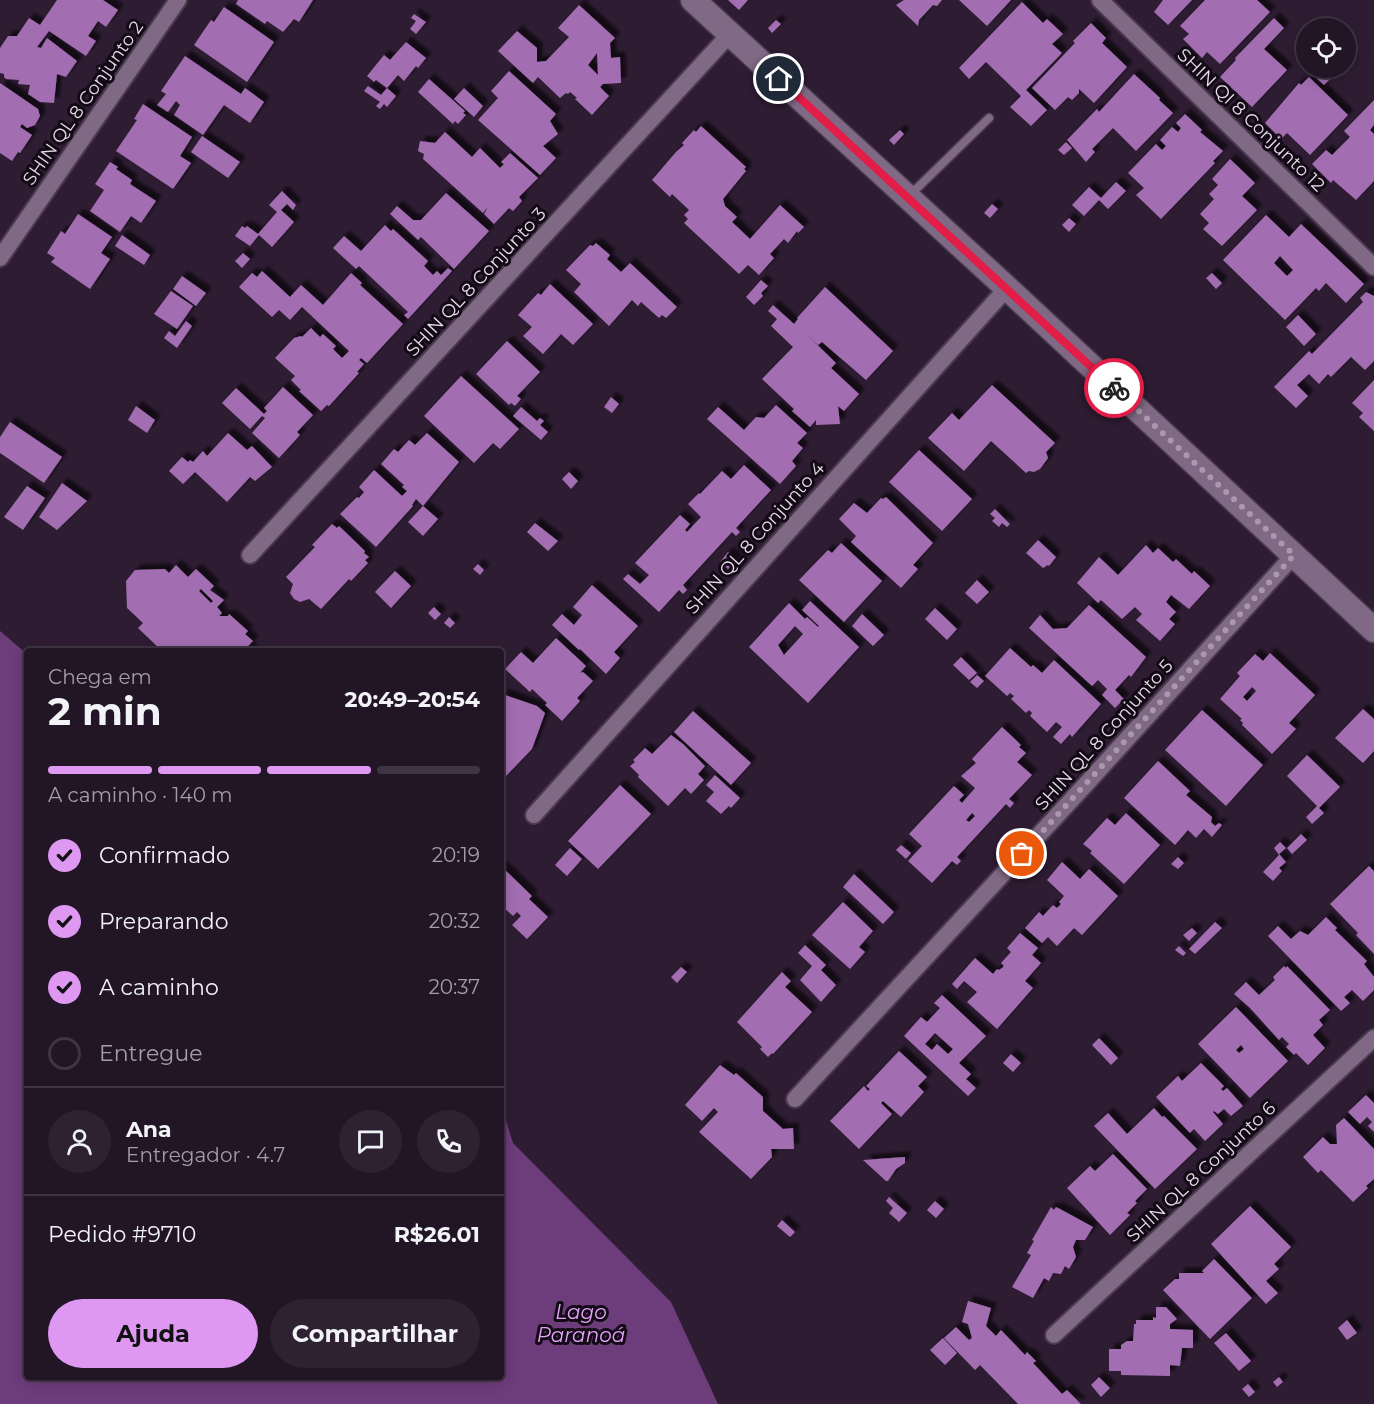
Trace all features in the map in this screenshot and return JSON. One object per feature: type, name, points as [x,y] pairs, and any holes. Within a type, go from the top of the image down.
[{"type":"street","name":"SHIN QL 8 Conjunto 2","points":[[0,258],[178,0]]},
{"type":"street","points":[[693,0],[1007,288],[1374,630]]},
{"type":"street","name":"SHIN QI 8 Conjunto 12","points":[[1100,0],[1374,267]]},
{"type":"street","name":"SHIN QL 8 Conjunto 3","points":[[250,555],[730,34]]},
{"type":"street","name":"SHIN QL 8 Conjunto 4","points":[[534,815],[1007,288]]},
{"type":"street","name":"SHIN QL 8 Conjunto 5","points":[[795,1098],[1079,792],[1294,555]]},
{"type":"street","name":"SHIN QL 8 Conjunto 6","points":[[1054,1335],[1374,1038]]},
{"type":"lane","points":[[908,197],[989,118]]},
{"type":"water","name":"Lago Paranoá","points":[[0,631],[24,651],[24,1380],[504,1380],[504,1114],[513,1143],[671,1302],[718,1404],[0,1404]]},
{"type":"building","points":[[57,0],[103,0],[118,10],[106,27],[98,21],[88,36],[96,41],[86,56],[49,31],[37,47],[41,48],[47,38],[77,61],[66,77],[57,74],[54,103],[40,102],[28,94],[30,85],[18,84],[19,80],[6,79],[4,74],[0,73],[0,48],[8,36],[17,36],[29,18],[40,25]]},
{"type":"building","points":[[238,0],[313,0],[299,22],[294,19],[283,32],[267,21],[265,24],[236,4]]},
{"type":"building","points":[[728,0],[748,0],[739,10]]},
{"type":"building","points":[[904,0],[942,0],[937,6],[933,5],[919,20],[918,26],[896,5]]},
{"type":"building","points":[[959,0],[1011,0],[987,26]]},
{"type":"building","points":[[1163,0],[1192,0],[1168,25],[1154,12]]},
{"type":"building","points":[[1205,0],[1257,0],[1270,12],[1220,64],[1207,52],[1202,58],[1183,39],[1189,34],[1180,26]]},
{"type":"building","points":[[1022,2],[1043,23],[1047,19],[1063,34],[1052,44],[1062,53],[1026,90],[1047,110],[1031,126],[1010,107],[1021,96],[986,62],[969,79],[959,68]]},
{"type":"building","points":[[579,5],[615,38],[610,43],[611,58],[620,57],[621,83],[603,84],[600,87],[609,96],[592,115],[570,92],[560,98],[538,77],[533,83],[498,51],[517,31],[537,48],[537,62],[546,61],[569,37],[558,28]],"holes":[[[597,53],[598,75],[588,65]]]},
{"type":"building","points":[[224,7],[274,42],[247,82],[194,45],[211,20],[214,22]]},
{"type":"building","points":[[414,14],[426,22],[416,34],[410,29],[416,21],[411,18]]},
{"type":"building","points":[[1274,18],[1284,28],[1264,49],[1287,70],[1252,107],[1220,77]]},
{"type":"building","points":[[776,20],[781,24],[772,33],[768,28]]},
{"type":"building","points":[[1091,23],[1106,38],[1102,43],[1127,67],[1094,103],[1079,89],[1079,93],[1072,100],[1068,97],[1055,110],[1032,88]]},
{"type":"building","points":[[406,42],[426,58],[404,81],[398,75],[387,88],[367,76],[384,55],[390,60]]},
{"type":"building","points":[[185,56],[241,94],[245,88],[264,102],[250,123],[224,105],[203,135],[174,115],[180,105],[176,101],[168,112],[157,105],[166,94],[161,91]]},
{"type":"building","points":[[509,71],[556,114],[550,121],[558,134],[543,146],[556,158],[540,175],[478,120],[498,98],[491,91]]},
{"type":"building","points":[[1134,74],[1173,113],[1136,151],[1113,128],[1092,149],[1095,152],[1086,162],[1067,140],[1097,109],[1099,112]]},
{"type":"building","points":[[1310,78],[1348,115],[1310,155],[1287,133],[1281,139],[1265,123],[1299,83],[1301,85]]},
{"type":"building","points":[[1316,78],[1331,78],[1324,85]]},
{"type":"building","points":[[429,79],[465,111],[463,113],[466,115],[458,124],[455,121],[453,124],[418,92]]},
{"type":"building","points":[[0,83],[38,109],[40,116],[35,125],[27,128],[22,124],[20,127],[32,135],[12,161],[0,153]]},
{"type":"building","points":[[368,86],[381,95],[387,88],[396,96],[387,107],[384,104],[380,109],[376,106],[380,102],[364,91]]},
{"type":"building","points":[[464,88],[483,106],[474,117],[454,99]]},
{"type":"building","points":[[1374,100],[1374,125],[1370,130],[1374,134],[1374,181],[1356,200],[1333,180],[1331,183],[1312,164],[1326,150],[1332,155],[1350,137],[1344,131]]},
{"type":"building","points":[[143,104],[192,137],[180,156],[191,163],[173,189],[116,151],[137,120],[134,119]]},
{"type":"building","points":[[1185,114],[1202,130],[1200,132],[1223,151],[1213,161],[1215,163],[1161,219],[1136,195],[1144,188],[1128,173],[1156,144],[1162,150],[1166,146],[1160,140],[1172,127],[1178,132],[1181,128],[1176,123]]},
{"type":"building","points":[[701,126],[746,167],[744,169],[746,171],[723,199],[725,206],[737,217],[732,222],[750,239],[780,205],[804,227],[798,233],[797,231],[788,243],[784,239],[770,254],[774,258],[759,275],[748,265],[739,274],[684,223],[688,219],[684,215],[689,210],[672,194],[670,197],[652,180],[684,145],[682,143]]},
{"type":"building","points":[[900,130],[904,134],[894,145],[889,140]]},
{"type":"building","points":[[445,132],[472,157],[480,148],[500,168],[504,164],[501,162],[510,153],[538,178],[519,197],[522,201],[513,211],[509,208],[494,224],[484,214],[488,207],[483,213],[423,159],[424,154],[418,151],[420,141],[435,143]]},
{"type":"building","points":[[202,136],[240,162],[228,178],[191,152]]},
{"type":"building","points":[[1066,142],[1072,148],[1064,155],[1058,150]]},
{"type":"building","points":[[1230,159],[1255,183],[1242,196],[1257,210],[1222,246],[1203,229],[1209,223],[1200,214],[1214,199],[1209,194],[1218,185],[1212,179]]},
{"type":"building","points":[[110,162],[132,180],[130,184],[156,201],[141,223],[131,216],[120,232],[90,211],[104,190],[95,184]]},
{"type":"building","points":[[1116,182],[1126,191],[1108,209],[1099,200],[1084,216],[1072,205],[1089,187],[1101,198]]},
{"type":"building","points":[[282,191],[296,205],[293,210],[287,204],[281,210],[294,222],[272,247],[259,235],[250,246],[235,236],[242,226],[245,228],[247,226],[258,234],[277,212],[269,205]]},
{"type":"building","points":[[446,193],[489,231],[454,269],[421,237],[418,240],[390,214],[397,206],[413,220],[421,220]]},
{"type":"building","points":[[992,204],[998,209],[990,218],[984,213]]},
{"type":"building","points":[[78,214],[112,237],[101,253],[110,259],[90,289],[51,262],[55,258],[47,253],[61,231],[65,234]]},
{"type":"building","points":[[1266,215],[1289,237],[1301,224],[1364,284],[1346,303],[1326,283],[1319,291],[1316,288],[1285,320],[1223,260]],"holes":[[[1280,256],[1293,270],[1287,276],[1274,263]]]},
{"type":"building","points":[[1069,218],[1076,224],[1069,232],[1062,225]]},
{"type":"building","points":[[385,225],[391,231],[393,229],[428,261],[424,266],[433,275],[437,271],[441,275],[448,268],[452,271],[408,319],[404,315],[408,312],[359,266],[356,269],[333,248],[344,236],[361,251]]},
{"type":"building","points":[[122,235],[150,255],[144,265],[115,246]]},
{"type":"building","points":[[596,243],[610,255],[607,259],[621,272],[630,263],[677,307],[666,318],[662,315],[659,318],[641,302],[638,306],[632,300],[609,326],[574,292],[581,284],[566,270],[590,245],[593,246]]},
{"type":"building","points":[[243,253],[250,259],[242,268],[235,261]]},
{"type":"building","points":[[262,271],[290,297],[301,285],[323,305],[351,273],[362,283],[360,285],[403,324],[367,363],[361,358],[359,360],[364,364],[357,372],[359,373],[329,406],[327,405],[321,411],[299,391],[301,390],[291,380],[295,376],[275,358],[294,338],[302,337],[311,328],[320,337],[323,334],[336,346],[333,349],[342,358],[349,351],[302,307],[290,320],[279,310],[272,317],[239,287],[252,273],[257,277]]},
{"type":"building","points":[[1212,273],[1222,283],[1216,289],[1206,278]]},
{"type":"building","points":[[182,276],[206,293],[196,306],[173,289]]},
{"type":"building","points":[[761,280],[768,286],[761,293],[763,296],[754,305],[746,297]]},
{"type":"building","points":[[550,284],[593,324],[573,345],[561,334],[543,354],[523,336],[532,327],[518,315],[538,293],[541,295]]},
{"type":"building","points":[[825,287],[893,351],[866,380],[822,342],[818,345],[804,332],[836,363],[831,368],[859,394],[844,411],[838,406],[840,424],[816,425],[816,420],[810,427],[762,379],[793,347],[771,326],[777,319],[768,311],[773,305],[794,324]]},
{"type":"building","points":[[171,291],[193,306],[177,329],[154,314]]},
{"type":"building","points":[[1366,292],[1374,296],[1374,361],[1365,370],[1351,357],[1331,377],[1328,374],[1319,384],[1309,374],[1297,385],[1308,396],[1296,408],[1274,387],[1309,351],[1312,354],[1363,302],[1360,298]]},
{"type":"building","points":[[1298,315],[1316,334],[1304,346],[1286,327]]},
{"type":"building","points":[[186,321],[192,326],[177,348],[164,338],[169,331],[175,336]]},
{"type":"building","points":[[507,341],[540,372],[517,396],[521,399],[515,406],[511,403],[509,405],[476,374]]},
{"type":"building","points":[[461,376],[519,429],[500,449],[493,443],[474,463],[424,416]]},
{"type":"building","points":[[1374,380],[1374,431],[1359,417],[1363,413],[1352,403]]},
{"type":"building","points":[[992,385],[1055,443],[1046,452],[1048,458],[1040,469],[1026,473],[991,441],[964,471],[928,438],[952,413],[959,420]]},
{"type":"building","points":[[283,387],[313,415],[297,432],[300,435],[279,458],[252,433],[265,418],[262,416],[250,429],[222,403],[236,388],[264,414],[267,411],[264,408]]},
{"type":"building","points":[[611,397],[619,404],[612,413],[604,407]]},
{"type":"building","points":[[776,405],[807,433],[797,443],[803,448],[792,461],[796,466],[780,484],[707,419],[718,407],[744,430],[756,417],[764,418]]},
{"type":"building","points":[[136,406],[155,420],[147,433],[128,420]]},
{"type":"building","points":[[521,407],[537,421],[540,418],[544,421],[540,425],[548,432],[541,440],[513,416]]},
{"type":"building","points":[[10,422],[62,457],[44,483],[0,453],[0,437]]},
{"type":"building","points":[[228,433],[247,450],[252,446],[272,467],[255,481],[250,477],[227,502],[195,472],[183,484],[169,471],[182,457],[188,462],[190,460],[193,462],[203,451],[207,456]]},
{"type":"building","points":[[427,433],[459,462],[423,506],[416,499],[413,506],[376,547],[340,514],[364,492],[359,487],[374,470],[402,496],[407,491],[402,487],[404,485],[381,464],[394,449],[398,452],[409,440],[415,445]]},
{"type":"building","points":[[919,450],[972,499],[942,531],[889,482]]},
{"type":"building","points":[[744,465],[771,490],[736,528],[740,532],[736,536],[732,532],[683,585],[687,590],[683,594],[679,590],[659,612],[623,579],[628,574],[640,584],[649,575],[635,563],[680,515],[690,524],[685,530],[687,532],[701,517],[688,504],[722,471],[731,479]]},
{"type":"building","points":[[569,472],[578,481],[571,489],[562,479]]},
{"type":"building","points":[[62,483],[87,501],[57,530],[39,517]]},
{"type":"building","points":[[27,486],[45,498],[23,530],[4,517]]},
{"type":"building","points":[[886,497],[933,543],[913,565],[918,569],[901,588],[851,542],[856,536],[839,519],[854,503],[867,513],[881,498]]},
{"type":"building","points":[[423,506],[438,519],[423,536],[408,522]]},
{"type":"building","points":[[995,509],[1010,524],[1007,527],[1002,523],[999,527],[992,521],[995,518],[990,514]]},
{"type":"building","points":[[535,523],[558,541],[548,551],[527,532]]},
{"type":"building","points":[[332,524],[337,528],[339,526],[369,557],[365,560],[368,563],[351,581],[349,579],[321,609],[309,599],[300,602],[294,599],[290,593],[293,584],[286,577],[315,547],[312,545]]},
{"type":"building","points":[[1038,540],[1056,557],[1049,566],[1043,568],[1026,553]]},
{"type":"building","points":[[841,543],[882,581],[844,622],[799,580],[828,550],[832,553]]},
{"type":"building","points":[[1146,545],[1153,553],[1158,548],[1173,562],[1176,559],[1210,586],[1189,609],[1171,595],[1166,602],[1176,612],[1169,619],[1175,624],[1160,641],[1136,620],[1142,614],[1135,607],[1122,619],[1101,600],[1098,603],[1077,583],[1099,557],[1118,575]]},
{"type":"building","points":[[728,552],[737,560],[728,569],[720,562]]},
{"type":"building","points":[[478,564],[484,570],[480,575],[473,569]]},
{"type":"building","points":[[176,565],[188,577],[196,569],[214,586],[210,590],[224,600],[217,607],[222,613],[219,616],[229,614],[248,631],[245,634],[253,641],[248,646],[250,648],[159,648],[138,628],[143,623],[127,608],[126,581],[135,570],[165,569],[169,573]],"holes":[[[201,589],[213,601],[211,603],[199,591]]]},
{"type":"building","points":[[395,571],[411,586],[391,608],[375,592]]},
{"type":"building","points":[[977,580],[989,592],[977,604],[965,593]]},
{"type":"building","points":[[592,585],[638,626],[614,652],[620,658],[606,674],[552,625],[562,614],[574,625],[582,615],[573,607]]},
{"type":"building","points":[[810,601],[859,647],[808,703],[749,647],[789,603],[805,619],[807,617],[819,626],[802,610]],"holes":[[[795,626],[803,634],[784,655],[778,645]]]},
{"type":"building","points":[[1089,605],[1146,657],[1131,677],[1129,675],[1115,690],[1124,699],[1115,708],[1102,695],[1107,689],[1098,680],[1092,686],[1029,628],[1040,615],[1053,629],[1067,628]]},
{"type":"building","points":[[434,607],[441,614],[435,620],[428,613]]},
{"type":"building","points":[[935,608],[957,629],[947,640],[925,619]]},
{"type":"building","points":[[862,614],[884,635],[873,646],[852,626]]},
{"type":"building","points":[[449,617],[455,623],[450,628],[444,623]]},
{"type":"building","points":[[556,638],[586,666],[580,673],[583,672],[593,681],[577,698],[580,701],[562,721],[532,689],[530,692],[505,669],[521,652],[533,663]]},
{"type":"building","points":[[1010,648],[1031,667],[1033,665],[1042,673],[1054,660],[1101,704],[1072,737],[1070,734],[1061,744],[1053,737],[1062,727],[1056,722],[1047,732],[1030,716],[1032,713],[1029,710],[1026,713],[1011,699],[1014,696],[1010,693],[1007,696],[985,676]]},
{"type":"building","points":[[1270,653],[1315,695],[1289,723],[1296,729],[1272,754],[1242,725],[1240,720],[1242,719],[1220,699],[1240,676],[1237,673],[1255,654],[1263,661]],"holes":[[[1252,687],[1256,691],[1247,701],[1243,697]]]},
{"type":"building","points":[[961,657],[977,673],[969,680],[953,665]]},
{"type":"building","points":[[977,675],[984,681],[977,688],[970,682]]},
{"type":"building","points":[[504,695],[537,706],[545,713],[532,749],[505,777]]},
{"type":"building","points":[[1363,709],[1374,719],[1374,751],[1363,763],[1335,738]]},
{"type":"building","points":[[1202,710],[1263,765],[1226,806],[1165,750]]},
{"type":"building","points":[[693,711],[751,763],[731,785],[674,732]]},
{"type":"building","points":[[1002,727],[1026,753],[1017,762],[1032,775],[1009,799],[1014,803],[1010,808],[1006,804],[957,857],[961,861],[957,865],[952,861],[932,883],[908,861],[922,846],[909,834],[954,786],[964,795],[959,800],[962,803],[975,788],[961,776],[976,763],[972,759]],"holes":[[[972,813],[975,816],[969,822],[966,820]]]},
{"type":"building","points":[[671,735],[705,766],[698,774],[704,780],[691,794],[685,788],[668,806],[630,766],[645,748],[652,754]]},
{"type":"building","points":[[1307,755],[1340,787],[1319,808],[1324,813],[1312,824],[1306,817],[1317,806],[1287,776]]},
{"type":"building","points":[[1158,761],[1190,791],[1186,795],[1212,817],[1211,822],[1215,826],[1219,823],[1222,825],[1212,837],[1204,829],[1196,838],[1188,830],[1175,845],[1124,798]]},
{"type":"building","points":[[715,775],[740,798],[731,808],[729,806],[721,814],[706,801],[714,792],[706,785]]},
{"type":"building","points":[[620,785],[651,814],[598,869],[568,841]]},
{"type":"building","points":[[1126,813],[1160,845],[1124,884],[1083,844],[1107,818],[1115,825]]},
{"type":"building","points":[[1301,834],[1307,840],[1292,854],[1287,848]]},
{"type":"building","points":[[1280,842],[1286,848],[1279,854],[1286,862],[1279,868],[1282,871],[1273,881],[1263,872],[1279,855],[1274,848]]},
{"type":"building","points":[[901,845],[911,853],[906,859],[896,850]]},
{"type":"building","points":[[570,848],[582,859],[567,876],[555,865]]},
{"type":"building","points":[[1178,857],[1184,863],[1178,869],[1171,864]]},
{"type":"building","points":[[1062,862],[1080,879],[1089,869],[1118,896],[1082,935],[1074,928],[1057,946],[1048,937],[1042,943],[1025,928],[1039,912],[1043,916],[1053,905],[1057,908],[1061,904],[1059,902],[1064,896],[1047,880]]},
{"type":"building","points":[[1369,866],[1374,871],[1374,954],[1356,935],[1358,933],[1330,904]]},
{"type":"building","points":[[504,869],[532,896],[529,899],[548,917],[527,939],[512,925],[521,916],[517,912],[513,916],[504,908]]},
{"type":"building","points":[[854,874],[894,912],[883,924],[843,887]]},
{"type":"building","points":[[843,902],[873,931],[859,947],[865,952],[850,969],[812,935]]},
{"type":"building","points":[[1326,917],[1337,928],[1335,930],[1367,961],[1364,964],[1374,977],[1374,990],[1363,1001],[1352,990],[1344,997],[1350,1003],[1341,1011],[1268,936],[1278,926],[1291,939],[1300,931],[1308,935]]},
{"type":"building","points":[[1215,922],[1222,928],[1195,954],[1189,949]]},
{"type":"building","points":[[1192,928],[1197,933],[1189,941],[1183,935]]},
{"type":"building","points":[[1020,933],[1038,948],[1032,955],[1041,963],[1025,981],[1033,988],[997,1029],[967,1002],[977,992],[964,981],[957,989],[952,984],[975,958],[993,974],[997,969],[1002,968],[1004,966],[1001,963],[1011,952],[1007,948]]},
{"type":"building","points":[[805,945],[826,965],[821,970],[836,985],[821,1002],[800,980],[812,966],[798,953]]},
{"type":"building","points":[[1179,946],[1186,953],[1183,956],[1175,950]]},
{"type":"building","points":[[1284,966],[1286,968],[1287,966],[1330,1010],[1319,1020],[1323,1025],[1313,1035],[1325,1048],[1308,1065],[1296,1053],[1294,1055],[1286,1047],[1289,1044],[1282,1037],[1279,1040],[1234,994],[1246,982],[1259,995],[1275,980],[1273,977]]},
{"type":"building","points":[[681,967],[687,972],[677,983],[671,977]]},
{"type":"building","points":[[782,972],[791,981],[785,987],[812,1012],[768,1057],[760,1049],[762,1047],[737,1022]]},
{"type":"building","points":[[942,995],[986,1036],[959,1063],[971,1074],[966,1079],[976,1088],[968,1096],[904,1036],[921,1017],[927,1022],[940,1008],[934,1003]],"holes":[[[935,1033],[953,1049],[948,1054],[937,1044],[932,1050],[925,1044]]]},
{"type":"building","points":[[1236,1007],[1288,1061],[1250,1098],[1198,1044]],"holes":[[[1241,1045],[1244,1049],[1239,1053],[1236,1050]]]},
{"type":"building","points":[[1099,1038],[1118,1058],[1111,1065],[1092,1045]]},
{"type":"building","points":[[899,1051],[927,1077],[918,1086],[924,1092],[901,1117],[883,1101],[881,1103],[892,1114],[859,1149],[830,1121],[864,1086],[868,1091],[870,1089],[866,1086]]},
{"type":"building","points":[[1011,1054],[1021,1063],[1013,1072],[1003,1063]]},
{"type":"building","points":[[1201,1063],[1224,1086],[1221,1089],[1223,1091],[1227,1088],[1243,1106],[1231,1116],[1224,1109],[1218,1114],[1214,1111],[1223,1124],[1205,1141],[1194,1129],[1190,1133],[1156,1097],[1178,1076],[1182,1081]]},
{"type":"building","points":[[720,1065],[734,1075],[736,1073],[763,1097],[763,1111],[783,1129],[793,1128],[794,1149],[771,1149],[772,1157],[751,1179],[699,1132],[718,1112],[714,1108],[702,1121],[685,1105]]},
{"type":"building","points":[[1366,1095],[1374,1103],[1374,1132],[1368,1126],[1372,1122],[1367,1117],[1360,1124],[1348,1112]]},
{"type":"building","points":[[1154,1108],[1197,1149],[1155,1189],[1094,1126],[1108,1113],[1127,1134]]},
{"type":"building","points":[[1344,1118],[1374,1149],[1374,1179],[1353,1202],[1321,1170],[1318,1173],[1303,1157],[1323,1137],[1330,1144],[1337,1144],[1336,1125]]},
{"type":"building","points":[[1113,1154],[1147,1189],[1127,1213],[1130,1215],[1110,1235],[1067,1188],[1090,1166],[1095,1171]]},
{"type":"building","points":[[905,1157],[905,1163],[896,1169],[888,1181],[863,1160]]},
{"type":"building","points":[[889,1197],[907,1213],[899,1222],[889,1213],[893,1208],[886,1201]]},
{"type":"building","points":[[935,1201],[944,1209],[936,1218],[927,1210]]},
{"type":"building","points":[[1250,1206],[1291,1247],[1274,1264],[1279,1269],[1266,1281],[1278,1293],[1266,1304],[1211,1244]]},
{"type":"building","points":[[1051,1207],[1054,1210],[1056,1207],[1093,1227],[1085,1240],[1076,1240],[1073,1247],[1076,1257],[1069,1269],[1065,1266],[1061,1274],[1053,1273],[1049,1281],[1044,1278],[1033,1298],[1012,1287],[1031,1255],[1027,1253],[1034,1241],[1032,1240]]},
{"type":"building","points":[[782,1220],[795,1232],[790,1237],[777,1226]]},
{"type":"building","points":[[1214,1259],[1252,1298],[1210,1339],[1163,1290],[1175,1279],[1179,1279],[1179,1273],[1204,1273],[1202,1271]]},
{"type":"building","points":[[968,1301],[991,1308],[986,1326],[996,1336],[1001,1330],[1025,1355],[1027,1352],[1036,1361],[1033,1363],[1062,1394],[1067,1390],[1081,1404],[1018,1404],[980,1365],[975,1370],[944,1338],[956,1327],[969,1340],[972,1338],[968,1324],[962,1322]]},
{"type":"building","points":[[1156,1307],[1166,1307],[1177,1319],[1170,1324],[1170,1329],[1193,1330],[1193,1348],[1182,1348],[1180,1366],[1170,1365],[1170,1376],[1121,1375],[1121,1371],[1109,1371],[1109,1349],[1121,1349],[1121,1345],[1127,1341],[1133,1341],[1136,1320],[1153,1320],[1153,1317],[1156,1318]]},
{"type":"building","points":[[1347,1320],[1357,1333],[1347,1340],[1338,1328]]},
{"type":"building","points":[[1226,1333],[1251,1361],[1239,1371],[1214,1343]]},
{"type":"building","points":[[943,1338],[957,1353],[945,1365],[930,1350]]},
{"type":"building","points":[[1099,1377],[1110,1388],[1101,1397],[1091,1385]]},
{"type":"building","points":[[1279,1377],[1283,1382],[1277,1387],[1273,1382]]},
{"type":"building","points":[[1248,1384],[1255,1392],[1249,1397],[1242,1389]]},
{"type":"way so far","points":[[1022,854],[1294,555],[1114,388]]},
{"type":"route","points":[[779,79],[1114,388]]}]
